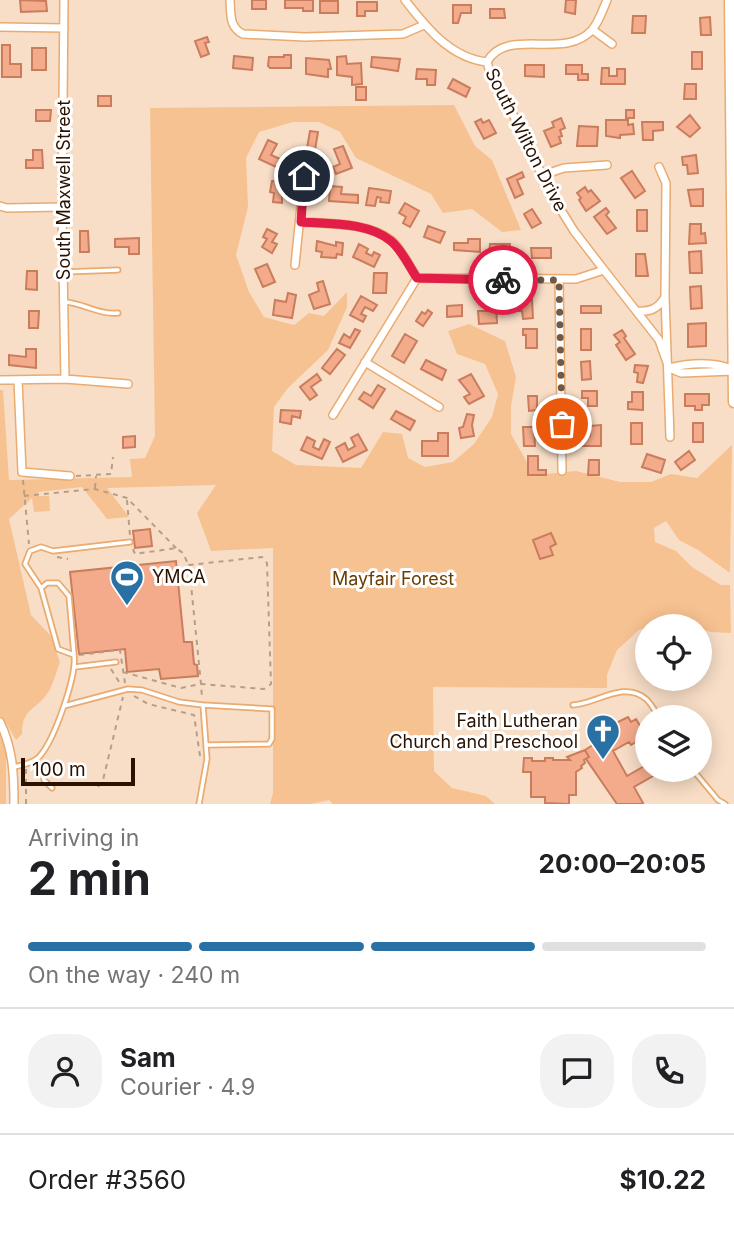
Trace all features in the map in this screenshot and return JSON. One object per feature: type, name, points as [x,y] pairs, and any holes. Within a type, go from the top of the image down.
[{"type":"street","name":"South Maxwell Street","points":[[64,0],[62,207],[65,379]]},
{"type":"street","points":[[230,0],[231,22],[235,30],[243,34],[403,34],[424,25]]},
{"type":"street","name":"South Wilton Drive","points":[[405,0],[424,25],[448,47],[473,61],[487,62],[491,76],[544,175],[551,194],[574,231],[659,340],[669,368]]},
{"type":"street","points":[[487,62],[492,52],[499,48],[562,44],[579,39],[593,30],[607,0]]},
{"type":"street","points":[[730,0],[734,402]]},
{"type":"street","points":[[0,27],[64,27]]},
{"type":"street","points":[[593,30],[612,44]]},
{"type":"street","points":[[544,175],[564,168],[607,166]]},
{"type":"street","points":[[659,167],[666,183],[665,297],[670,437]]},
{"type":"street","points":[[295,265],[304,176]]},
{"type":"street","points":[[0,206],[62,207]]},
{"type":"street","points":[[301,222],[348,225],[378,232],[394,243],[417,278]]},
{"type":"street","points":[[417,278],[559,280],[576,279],[604,270]]},
{"type":"street","points":[[333,415],[417,278]]},
{"type":"street","points":[[559,280],[562,471]]},
{"type":"street","points":[[637,310],[647,312],[660,306],[665,297]]},
{"type":"street","points":[[365,362],[439,407]]},
{"type":"street","points":[[669,368],[681,373],[734,371]]},
{"type":"street","points":[[0,380],[65,379],[128,384]]},
{"type":"street","points":[[18,380],[22,472],[71,476]]},
{"type":"street","points":[[0,722],[7,737],[14,767],[15,804]]},
{"type":"lane","points":[[64,272],[118,270]]},
{"type":"lane","points":[[65,302],[108,314],[118,313]]},
{"type":"lane","points":[[74,655],[58,649],[41,587],[25,564],[30,551],[41,547],[53,551],[130,542]]},
{"type":"lane","points":[[14,767],[37,759],[47,747],[64,706],[75,667],[69,596],[58,583],[47,583],[41,587]]},
{"type":"lane","points":[[75,667],[116,662]]},
{"type":"lane","points":[[64,706],[126,690],[142,690],[179,702],[272,709],[272,739],[269,744],[206,745]]},
{"type":"lane","points":[[573,705],[631,691],[645,698],[650,705]]},
{"type":"lane","points":[[199,804],[207,759],[203,705]]},
{"type":"lane","points":[[37,759],[44,779],[52,788]]},
{"type":"lane","points":[[703,782],[718,800],[725,804]]},
{"type":"path","points":[[71,476],[111,474],[113,457]]},
{"type":"path","points":[[22,472],[30,551]]},
{"type":"path","points":[[95,489],[96,475]]},
{"type":"path","points":[[24,496],[95,489],[127,498],[183,553],[188,565],[203,705]]},
{"type":"path","points":[[127,498],[130,542],[135,554],[176,548]]},
{"type":"path","points":[[123,672],[181,688],[201,684],[264,689],[271,684],[267,563],[262,557],[188,565]]},
{"type":"path","points":[[74,655],[120,650],[126,690],[99,787]]},
{"type":"path","points":[[111,669],[126,690],[141,701],[194,715],[198,756],[207,759]]},
{"type":"path","points":[[26,764],[26,804]]},
{"type":"green space","name":"Mayfair Forest","points":[[454,105],[475,146],[492,160],[521,230],[502,232],[472,209],[443,213],[431,194],[356,158],[340,132],[319,122],[293,122],[259,132],[246,158],[248,207],[236,255],[249,292],[264,317],[294,325],[309,313],[324,316],[347,292],[347,307],[328,350],[288,388],[274,407],[272,451],[296,465],[361,468],[383,432],[402,434],[408,458],[425,467],[453,462],[474,444],[492,417],[498,394],[485,364],[457,354],[448,331],[469,324],[505,341],[516,377],[511,406],[511,434],[528,464],[546,474],[576,471],[620,482],[651,482],[671,474],[697,478],[732,445],[730,573],[679,540],[666,521],[654,528],[655,542],[676,551],[692,567],[721,585],[730,585],[731,633],[712,632],[712,614],[635,614],[635,634],[617,650],[607,675],[607,688],[433,687],[434,771],[452,788],[486,796],[495,804],[333,804],[329,800],[311,804],[270,804],[273,793],[273,548],[211,551],[197,513],[216,485],[107,488],[129,517],[107,519],[82,487],[39,492],[35,496],[49,496],[50,511],[34,512],[32,498],[9,519],[31,615],[50,635],[60,662],[49,691],[27,714],[22,734],[16,740],[6,723],[6,804],[0,804],[0,390],[3,390],[9,480],[132,477],[130,459],[145,458],[155,436],[150,108]]},
{"type":"building","points":[[20,0],[46,1],[47,11],[21,12]]},
{"type":"building","points":[[252,0],[266,0],[266,9],[252,9]]},
{"type":"building","points":[[285,0],[313,0],[313,11],[285,8]]},
{"type":"building","points":[[566,0],[576,0],[575,14],[565,12]]},
{"type":"building","points":[[320,1],[338,1],[338,13],[320,13]]},
{"type":"building","points":[[357,2],[377,2],[377,11],[365,11],[365,16],[357,16]]},
{"type":"building","points":[[453,5],[471,5],[471,13],[461,13],[458,23],[453,23]]},
{"type":"building","points":[[490,9],[504,9],[505,18],[490,18]]},
{"type":"building","points":[[633,16],[646,16],[645,33],[632,33]]},
{"type":"building","points":[[710,17],[711,35],[701,35],[700,18]]},
{"type":"building","points":[[207,37],[209,42],[205,43],[209,54],[201,57],[195,41]]},
{"type":"building","points":[[2,45],[10,45],[10,64],[21,64],[21,77],[2,77]]},
{"type":"building","points":[[32,48],[46,48],[46,70],[32,70]]},
{"type":"building","points":[[692,52],[702,52],[702,69],[692,69]]},
{"type":"building","points":[[291,55],[291,68],[268,66],[269,57]]},
{"type":"building","points":[[234,56],[253,58],[252,70],[233,68]]},
{"type":"building","points":[[346,56],[347,64],[361,63],[362,84],[352,85],[352,77],[337,75],[337,57]]},
{"type":"building","points":[[372,57],[400,59],[398,71],[371,67]]},
{"type":"building","points":[[306,58],[329,60],[331,69],[328,69],[328,77],[306,74]]},
{"type":"building","points":[[525,65],[544,65],[544,77],[525,76]]},
{"type":"building","points":[[566,65],[582,65],[582,74],[588,74],[588,80],[578,80],[578,74],[566,74]]},
{"type":"building","points":[[602,68],[609,68],[609,76],[617,76],[617,69],[625,69],[625,84],[601,84]]},
{"type":"building","points":[[417,69],[436,70],[435,85],[427,85],[427,79],[416,79]]},
{"type":"building","points":[[453,79],[470,88],[466,97],[448,88]]},
{"type":"building","points":[[685,84],[696,84],[696,99],[684,99]]},
{"type":"building","points":[[356,87],[366,87],[366,100],[356,100]]},
{"type":"building","points":[[98,96],[111,96],[111,106],[98,106]]},
{"type":"building","points":[[36,110],[51,110],[50,121],[36,121]]},
{"type":"building","points":[[626,110],[634,110],[634,118],[628,118],[628,125],[633,124],[634,134],[620,135],[620,138],[606,136],[606,120],[626,120]]},
{"type":"building","points":[[690,115],[700,128],[690,137],[677,127]]},
{"type":"building","points":[[561,118],[565,128],[560,130],[561,143],[551,147],[544,131],[554,127],[552,122]]},
{"type":"building","points":[[481,119],[483,123],[489,120],[496,133],[484,139],[475,122]]},
{"type":"building","points":[[642,122],[663,122],[663,130],[653,131],[653,140],[643,140]]},
{"type":"building","points":[[579,126],[598,127],[597,146],[577,146]]},
{"type":"building","points":[[310,131],[318,132],[315,150],[307,148]]},
{"type":"building","points":[[268,140],[277,144],[271,155],[280,159],[276,167],[259,159]]},
{"type":"building","points":[[343,146],[352,168],[336,174],[333,167],[340,164],[334,149]]},
{"type":"building","points":[[33,150],[42,150],[43,168],[26,168],[26,160],[33,160]]},
{"type":"building","points":[[696,155],[698,173],[688,174],[682,157]]},
{"type":"building","points":[[632,171],[645,191],[635,198],[621,178]]},
{"type":"building","points":[[522,172],[524,177],[517,180],[523,194],[515,198],[507,179]]},
{"type":"building","points":[[272,181],[282,182],[282,203],[273,202],[274,193],[270,192]]},
{"type":"building","points":[[330,186],[342,187],[341,194],[358,195],[358,203],[329,201]]},
{"type":"building","points":[[585,187],[600,201],[586,211],[577,193]]},
{"type":"building","points":[[369,188],[391,191],[389,203],[380,202],[381,198],[377,197],[375,206],[366,205]]},
{"type":"building","points":[[703,189],[703,206],[691,206],[688,190]]},
{"type":"building","points":[[405,203],[419,211],[410,227],[403,223],[406,217],[399,213]]},
{"type":"building","points":[[606,208],[609,212],[606,215],[616,228],[607,234],[594,217]]},
{"type":"building","points":[[532,209],[541,223],[532,228],[524,214]]},
{"type":"building","points":[[637,210],[647,210],[647,231],[637,231]]},
{"type":"building","points":[[690,224],[701,224],[701,234],[705,233],[706,243],[689,244]]},
{"type":"building","points":[[428,226],[445,232],[440,243],[424,237]]},
{"type":"building","points":[[267,229],[277,234],[272,242],[277,244],[272,253],[262,247],[267,239],[263,237]]},
{"type":"building","points":[[80,231],[88,231],[89,252],[80,252]]},
{"type":"building","points":[[139,238],[139,254],[129,254],[129,247],[115,247],[115,239]]},
{"type":"building","points":[[468,239],[480,239],[480,252],[454,250],[454,243],[468,243]]},
{"type":"building","points":[[317,241],[336,246],[336,242],[343,243],[342,255],[337,254],[336,258],[321,257],[322,252],[316,251]]},
{"type":"building","points":[[359,244],[368,249],[366,253],[372,256],[374,252],[380,255],[374,267],[353,257]]},
{"type":"building","points":[[490,244],[510,244],[509,256],[489,256]]},
{"type":"building","points":[[531,248],[551,248],[551,258],[532,258]]},
{"type":"building","points":[[701,251],[702,273],[690,273],[689,252]]},
{"type":"building","points":[[636,254],[645,254],[648,276],[636,276]]},
{"type":"building","points":[[267,264],[275,282],[263,287],[255,269]]},
{"type":"building","points":[[27,271],[37,271],[37,290],[26,289]]},
{"type":"building","points":[[374,273],[387,273],[386,293],[373,293]]},
{"type":"building","points":[[323,281],[330,304],[314,309],[309,295],[319,291],[317,283]]},
{"type":"building","points":[[701,286],[702,308],[691,309],[690,287]]},
{"type":"building","points":[[288,293],[296,295],[292,318],[273,315],[275,300],[286,302]]},
{"type":"building","points":[[361,296],[377,305],[373,311],[365,307],[361,314],[366,316],[363,322],[350,315]]},
{"type":"building","points":[[532,300],[533,318],[523,319],[522,311],[514,311],[514,303]]},
{"type":"building","points":[[496,304],[497,323],[479,324],[478,311],[491,311],[490,305]]},
{"type":"building","points":[[462,305],[462,316],[447,317],[447,306]]},
{"type":"building","points":[[581,306],[601,306],[601,313],[581,313]]},
{"type":"building","points":[[428,310],[432,313],[423,326],[416,321],[422,312],[425,314]]},
{"type":"building","points":[[29,311],[39,311],[38,328],[29,328]]},
{"type":"building","points":[[706,323],[706,346],[688,347],[688,324]]},
{"type":"building","points":[[355,329],[360,331],[350,348],[339,343],[344,334],[350,338]]},
{"type":"building","points":[[523,329],[537,329],[537,348],[526,348]]},
{"type":"building","points":[[581,329],[591,329],[591,350],[581,350]]},
{"type":"building","points":[[622,330],[635,354],[626,360],[616,345],[620,342],[614,335]]},
{"type":"building","points":[[405,334],[417,341],[404,363],[392,356]]},
{"type":"building","points":[[26,349],[36,349],[36,368],[9,365],[9,355],[26,357]]},
{"type":"building","points":[[337,349],[345,355],[330,374],[322,368]]},
{"type":"building","points":[[426,360],[446,370],[442,380],[421,369]]},
{"type":"building","points":[[590,361],[591,379],[582,380],[581,362]]},
{"type":"building","points":[[635,365],[648,366],[643,383],[637,382]]},
{"type":"building","points":[[317,374],[321,380],[311,387],[317,395],[310,400],[300,387]]},
{"type":"building","points":[[471,374],[484,396],[469,404],[464,397],[470,394],[459,380]]},
{"type":"building","points":[[378,385],[385,389],[373,408],[359,399],[364,392],[371,396]]},
{"type":"building","points":[[582,391],[597,391],[597,406],[588,406],[588,398],[582,398]]},
{"type":"building","points":[[632,392],[643,392],[643,410],[628,409],[628,402],[632,402]]},
{"type":"building","points":[[685,394],[709,394],[709,405],[702,405],[702,410],[695,410],[695,406],[685,406]]},
{"type":"building","points":[[528,396],[537,396],[537,410],[529,411]]},
{"type":"building","points":[[281,410],[301,411],[300,418],[292,416],[291,424],[280,422]]},
{"type":"building","points":[[396,411],[415,421],[410,430],[391,419]]},
{"type":"building","points":[[467,414],[474,415],[474,436],[461,438],[459,428],[463,427]]},
{"type":"building","points":[[631,423],[642,423],[642,444],[631,444]]},
{"type":"building","points":[[693,423],[703,423],[703,442],[693,442]]},
{"type":"building","points":[[601,425],[601,446],[581,446],[581,436],[590,436],[590,426]]},
{"type":"building","points":[[523,427],[534,427],[535,446],[524,446]]},
{"type":"building","points":[[438,433],[448,433],[448,456],[422,456],[422,441],[438,441]]},
{"type":"building","points":[[358,434],[367,450],[343,462],[336,448],[345,443],[348,450],[355,446],[351,438]]},
{"type":"building","points":[[135,436],[135,447],[123,448],[123,437]]},
{"type":"building","points":[[307,437],[315,441],[313,447],[319,450],[324,439],[330,442],[322,459],[301,450]]},
{"type":"building","points":[[689,451],[695,460],[681,470],[675,462]]},
{"type":"building","points":[[647,454],[665,460],[661,473],[642,467]]},
{"type":"building","points":[[528,456],[538,456],[538,470],[546,470],[546,475],[528,475]]},
{"type":"building","points":[[589,460],[599,460],[599,475],[588,475]]},
{"type":"building","points":[[150,529],[152,546],[135,548],[133,531]]},
{"type":"building","points":[[551,533],[556,544],[550,547],[553,555],[540,559],[533,540]]},
{"type":"building","name":"YMCA","points":[[176,561],[184,642],[192,642],[198,676],[161,679],[159,669],[127,672],[125,649],[79,654],[70,572]]},
{"type":"building","name":"Faith Lutheran Church and Preschool","points":[[628,717],[631,722],[635,720],[635,743],[631,745],[629,742],[613,751],[627,776],[635,771],[635,782],[643,782],[634,787],[643,803],[641,804],[617,804],[586,759],[589,757],[585,750],[604,738],[601,732],[606,729],[610,735],[610,730],[618,726],[616,723]]},
{"type":"building","points":[[585,750],[589,757],[576,772],[576,795],[569,795],[569,804],[545,803],[545,797],[531,797],[531,772],[523,772],[524,758],[532,758],[532,761],[545,761],[545,758],[570,760],[567,757]]},
{"type":"way so far","points":[[503,280],[559,280],[562,424]]},
{"type":"place","name":"YMCA","points":[[127,607]]},
{"type":"place","name":"Faith Lutheran Church and Preschool","points":[[603,761]]},
{"type":"route","points":[[304,176],[301,222],[348,225],[378,232],[394,243],[417,278],[503,280]]}]
